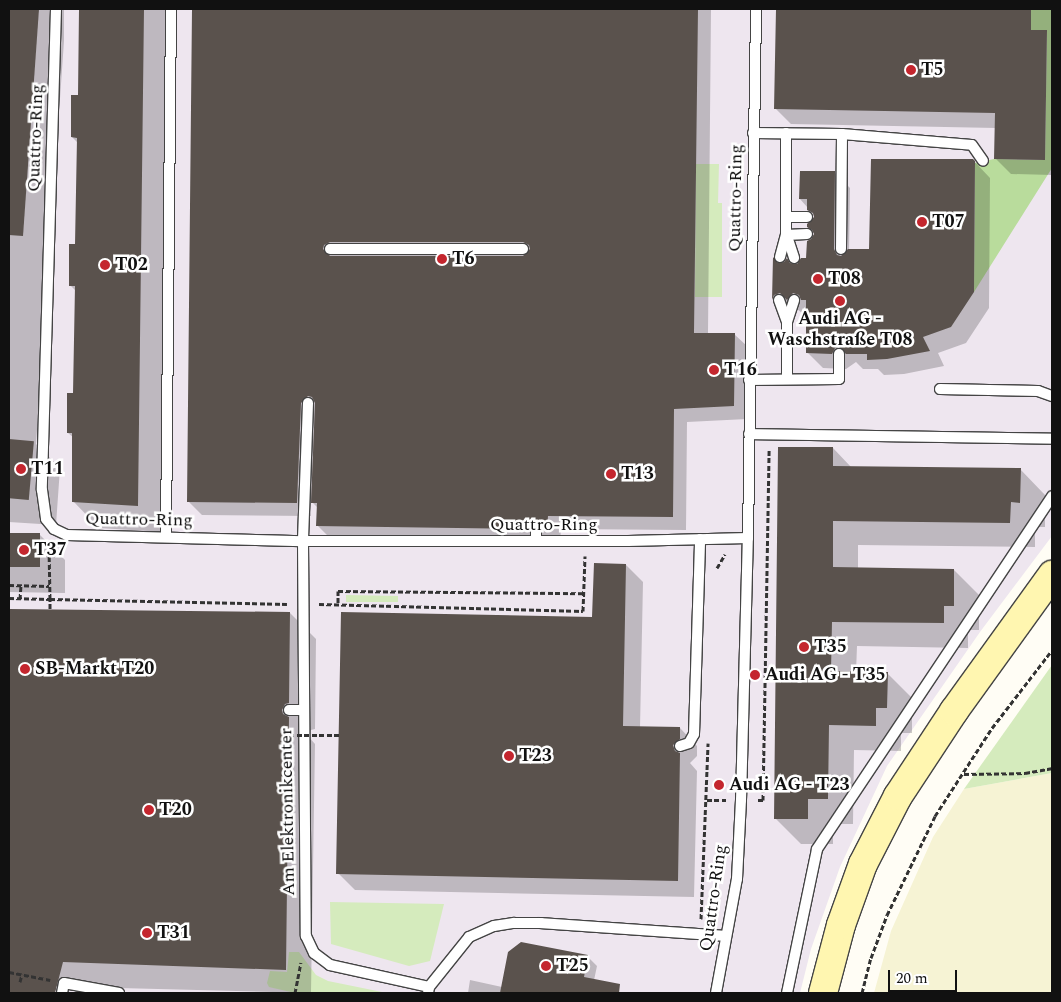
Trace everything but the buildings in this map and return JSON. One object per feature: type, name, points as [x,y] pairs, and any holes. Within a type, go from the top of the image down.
[{"type":"main road","points":[[823,993],[841,925],[863,864],[898,796],[954,711],[1052,575]]},
{"type":"lane","name":"Quattro-Ring","points":[[56,9],[42,490],[46,519],[54,529],[67,535],[166,536],[303,541],[585,541],[748,538]]},
{"type":"lane","points":[[166,536],[171,9]]},
{"type":"lane","name":"Quattro-Ring","points":[[716,993],[738,869],[748,538],[756,9]]},
{"type":"lane","points":[[753,133],[842,134],[972,145],[983,161]]},
{"type":"lane","points":[[780,257],[786,235],[786,133]]},
{"type":"lane","points":[[841,249],[838,233],[842,134]]},
{"type":"lane","points":[[786,217],[807,217]]},
{"type":"lane","points":[[786,235],[807,234]]},
{"type":"lane","points":[[786,235],[794,258]]},
{"type":"lane","points":[[330,249],[523,249]]},
{"type":"lane","points":[[779,300],[787,322]]},
{"type":"lane","points":[[787,379],[787,322],[794,300]]},
{"type":"lane","points":[[749,380],[839,379],[839,354]]},
{"type":"lane","points":[[940,389],[1038,391],[1052,396]]},
{"type":"lane","name":"Am Elektronikcenter","points":[[308,403],[303,541],[303,710],[306,936],[311,947]]},
{"type":"lane","points":[[749,434],[1052,439]]},
{"type":"lane","points":[[786,993],[817,849],[1052,496]]},
{"type":"lane","points":[[536,529],[536,541]]},
{"type":"lane","points":[[680,746],[690,743],[694,734],[700,539]]},
{"type":"lane","points":[[289,710],[303,710]]},
{"type":"lane","points":[[311,947],[321,960],[330,965],[428,990],[469,937],[494,926],[514,922],[726,936]]},
{"type":"lane","points":[[62,993],[64,983],[119,993]]},
{"type":"path","points":[[46,519],[50,609]]},
{"type":"path","points":[[713,573],[734,539]]},
{"type":"path","points":[[9,598],[303,605],[338,603],[583,611],[585,541]]},
{"type":"path","points":[[9,585],[49,586]]},
{"type":"path","points":[[20,599],[21,586]]},
{"type":"path","points":[[338,603],[338,591],[583,593]]},
{"type":"path","points":[[504,609],[504,615]]},
{"type":"path","points":[[862,993],[870,958],[887,915],[935,816],[992,728],[1052,650]]},
{"type":"path","points":[[289,735],[339,735]]},
{"type":"path","points":[[701,934],[708,741]]},
{"type":"path","points":[[963,774],[1025,773],[1052,768]]},
{"type":"path","points":[[295,993],[300,965],[311,947]]},
{"type":"path","points":[[9,972],[52,980]]},
{"type":"path","points":[[20,982],[22,974]]},
{"type":"shaded area","points":[[9,9],[1052,9],[1052,536],[980,632],[887,766],[840,867],[811,949],[800,993],[9,993]]},
{"type":"shaded area","points":[[1052,773],[1052,993],[874,993],[891,931],[933,837],[964,789]]},
{"type":"green space","points":[[1031,9],[1052,9],[1052,168],[974,292],[975,163],[994,159],[1045,160],[1047,30],[1031,30]]},
{"type":"green space","points":[[696,164],[719,164],[718,203],[722,203],[722,297],[695,297]]},
{"type":"green space","points":[[346,595],[398,596],[398,602],[346,602]]},
{"type":"green space","points":[[1052,665],[1052,773],[964,789],[1047,672]]},
{"type":"green space","points":[[330,902],[444,904],[430,961],[409,966],[331,944]]},
{"type":"green space","points":[[289,952],[299,952],[316,975],[328,981],[387,993],[295,993],[269,987],[267,983],[270,971],[287,972]]},
{"type":"place","name":"T5","points":[[911,70]]},
{"type":"place","name":"T07","points":[[922,222]]},
{"type":"place","name":"T6","points":[[442,259]]},
{"type":"place","name":"T02","points":[[105,265]]},
{"type":"place","name":"T08","points":[[818,279]]},
{"type":"place","name":"Audi AG - Waschstraße T08","points":[[840,301]]},
{"type":"place","name":"T16","points":[[714,370]]},
{"type":"place","name":"T11","points":[[21,469]]},
{"type":"place","name":"T13","points":[[611,474]]},
{"type":"place","name":"T37","points":[[24,550]]},
{"type":"place","name":"T35","points":[[804,647]]},
{"type":"place","name":"SB-Markt T20","points":[[25,669]]},
{"type":"place","name":"Audi AG - T35","points":[[755,675]]},
{"type":"place","name":"T23","points":[[509,756]]},
{"type":"place","name":"Audi AG - T23","points":[[719,785]]},
{"type":"place","name":"T20","points":[[149,810]]},
{"type":"place","name":"T31","points":[[147,933]]},
{"type":"place","name":"T25","points":[[546,966]]}]
